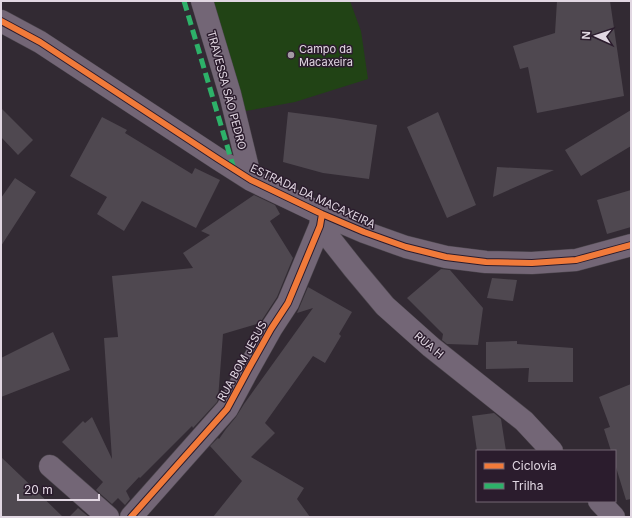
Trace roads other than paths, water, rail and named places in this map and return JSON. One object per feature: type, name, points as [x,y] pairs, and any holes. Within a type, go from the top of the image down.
[{"type":"street","name":"TRAVESSA SÃO PEDRO","points":[[202,1],[230,94],[251,180]]},
{"type":"street","name":"ESTRADA DA MACAXEIRA","points":[[1,21],[40,42],[251,180],[321,220],[364,232],[406,247],[446,257],[486,262],[532,263],[576,260],[631,245]]},
{"type":"street","name":"RUA H","points":[[321,220],[354,269],[385,306],[431,347],[524,421],[551,450]]},
{"type":"street","name":"RUA BOM JESUS","points":[[131,517],[226,409],[271,329],[288,303],[321,220]]},
{"type":"street","points":[[50,466],[108,517]]},
{"type":"street","points":[[600,502],[614,517]]},
{"type":"place","name":"Campo da Macaxeira","points":[[291,55]]}]
